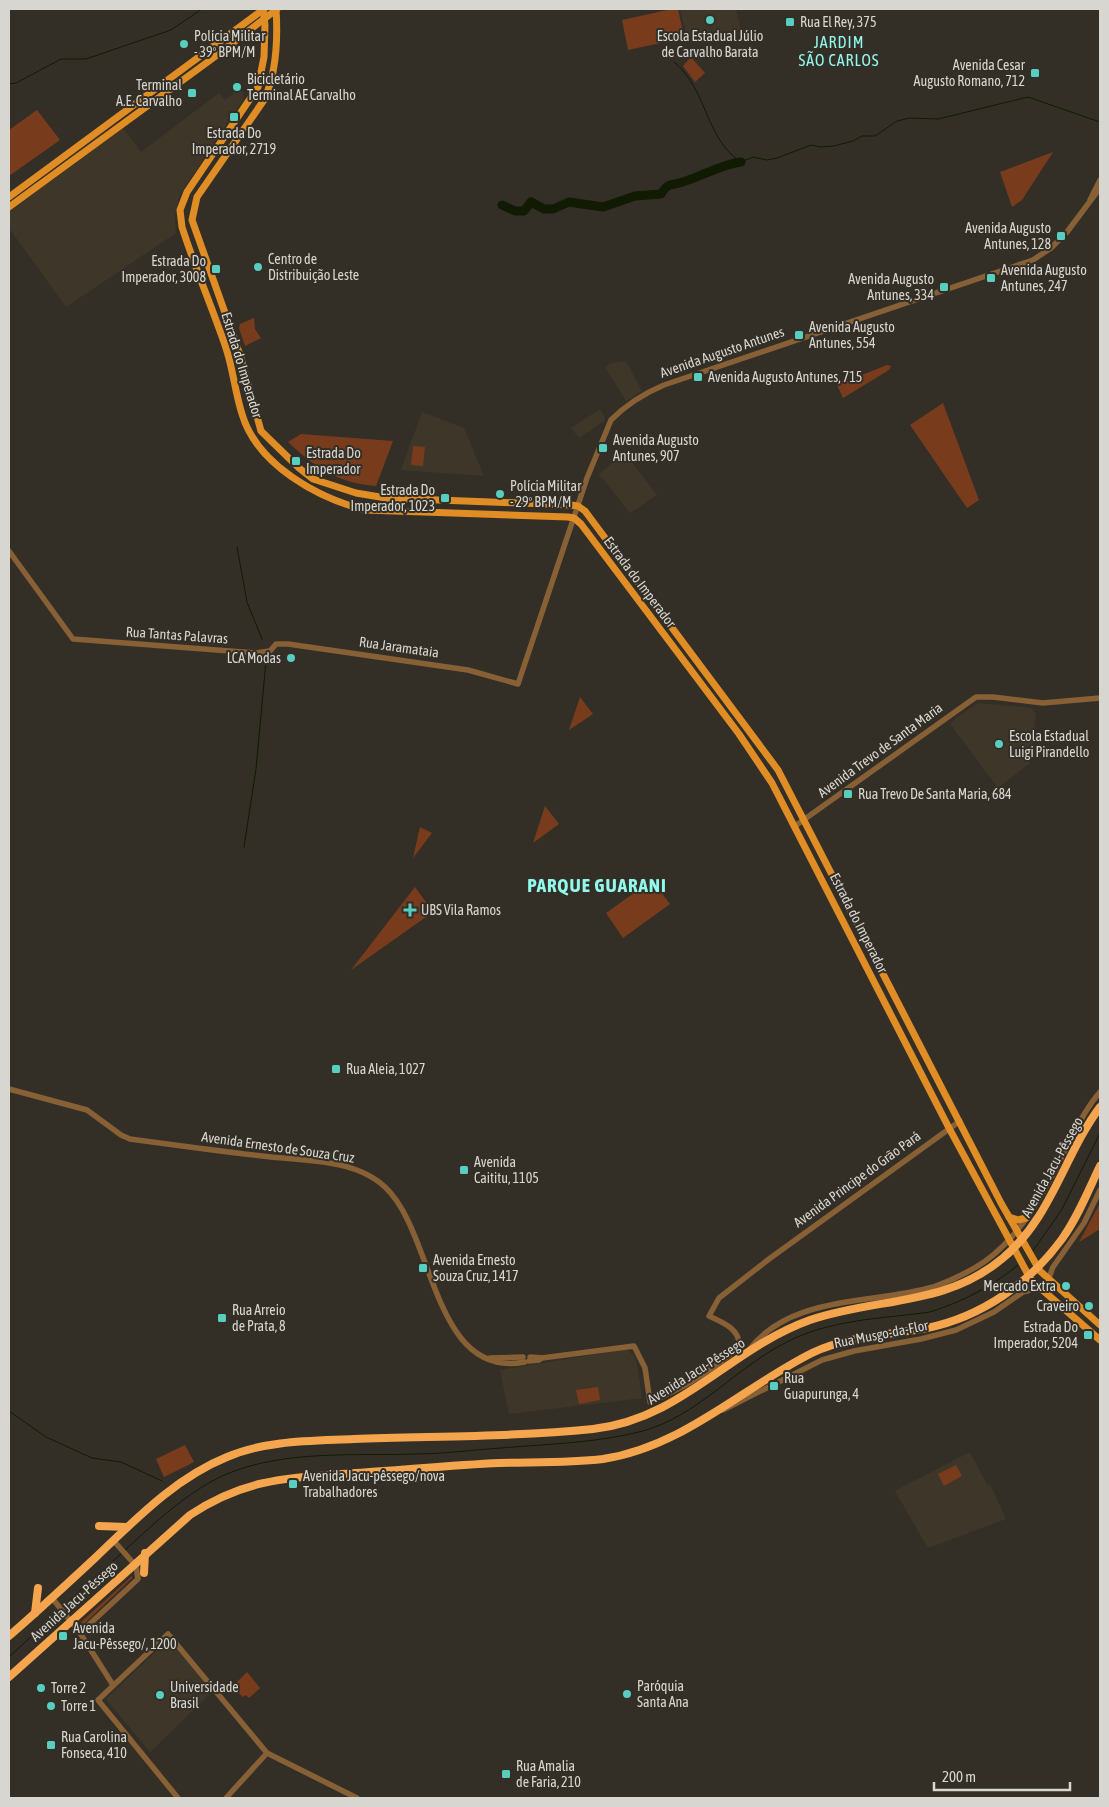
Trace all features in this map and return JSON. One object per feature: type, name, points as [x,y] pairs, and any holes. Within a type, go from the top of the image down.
[{"type":"highway","name":"Avenida Jacu-Pêssego","points":[[9,1636],[53,1600],[115,1542],[127,1527],[193,1474],[225,1458],[253,1448],[297,1442],[595,1428],[645,1417],[708,1376],[780,1333],[810,1320],[944,1291],[971,1279],[1004,1258],[1020,1242],[1043,1213],[1085,1131],[1100,1107]]},
{"type":"highway","name":"Avenida Jacu-Pêssego","points":[[9,1677],[132,1561],[145,1553],[208,1503],[246,1486],[265,1481],[413,1469],[600,1459],[625,1455],[667,1440],[716,1412],[762,1380],[816,1351],[830,1346],[945,1323],[986,1306],[1014,1288],[1034,1270],[1062,1238],[1100,1166]]},
{"type":"highway","points":[[99,1526],[127,1527]]},
{"type":"highway","points":[[144,1574],[145,1553]]},
{"type":"highway","points":[[35,1613],[38,1588]]},
{"type":"main road","points":[[9,197],[263,9]]},
{"type":"main road","name":"Estrada do Imperador","points":[[263,9],[265,18],[264,64],[258,87],[187,192],[180,210],[182,227],[225,344],[242,415],[252,438],[283,469],[308,489],[366,510],[514,514],[574,518],[598,546],[756,758],[772,783],[949,1128],[1026,1272],[1060,1307],[1100,1340]]},
{"type":"main road","points":[[9,207],[276,9]]},
{"type":"main road","name":"Estrada do Imperador","points":[[276,9],[273,77],[264,100],[197,197],[192,212],[193,228],[244,371],[254,412],[262,431],[299,468],[313,479],[371,497],[578,506],[589,516],[765,751],[785,782],[1025,1245],[1048,1280],[1100,1325]]},
{"type":"main road","points":[[265,44],[270,46],[276,43]]},
{"type":"main road","points":[[233,374],[244,371]]},
{"type":"main road","points":[[508,502],[514,514]]},
{"type":"main road","points":[[795,826],[809,829]]},
{"type":"main road","points":[[976,1178],[984,1177],[1002,1210],[1009,1217],[1018,1220],[1026,1218]]},
{"type":"main road","points":[[1060,1307],[1073,1302]]},
{"type":"street","name":"Avenida Augusto Antunes","points":[[1090,200],[1100,180]]},
{"type":"street","name":"Avenida Augusto Antunes","points":[[518,684],[578,506],[611,420],[641,397],[654,390],[709,369],[1033,260],[1058,242],[1100,188]]},
{"type":"street","name":"Rua Tantas Palavras","points":[[9,551],[73,639],[256,653],[270,651],[276,644]]},
{"type":"street","name":"Rua Jaramataia","points":[[276,644],[288,644],[468,670],[518,684]]},
{"type":"street","name":"Avenida Trevo de Santa Maria","points":[[795,826],[969,701],[981,696],[1043,703],[1100,698]]},
{"type":"street","name":"Avenida Ernesto de Souza Cruz","points":[[9,1088],[87,1110],[121,1135],[130,1139],[330,1164],[357,1170],[377,1180],[395,1198],[405,1213],[447,1318],[455,1331],[474,1351],[505,1364],[527,1359],[634,1346],[645,1368],[650,1402],[697,1383]]},
{"type":"street","name":"Avenida Jacu-Pêssego","points":[[746,1354],[764,1334],[798,1315],[834,1304],[933,1287],[977,1266],[1008,1241],[1026,1218],[1052,1177],[1083,1116],[1100,1092]]},
{"type":"street","name":"Avenida Principe do Grão Pará","points":[[708,1376],[739,1347],[739,1338],[732,1328],[709,1316],[714,1305],[724,1294],[769,1259],[960,1121]]},
{"type":"street","name":"Rua Musgo-da-Flor","points":[[716,1412],[737,1404],[822,1360],[846,1353],[956,1330],[994,1312],[1023,1292],[1040,1288],[1048,1280],[1053,1267],[1084,1223],[1100,1190]]},
{"type":"street","name":"Avenida Jacu-Pêssego","points":[[115,1542],[132,1561]]},
{"type":"street","points":[[80,1634],[138,1579],[132,1561]]},
{"type":"street","points":[[53,1600],[80,1634],[113,1685]]},
{"type":"street","points":[[178,1798],[98,1700],[168,1634],[267,1753],[356,1798]]},
{"type":"street","points":[[226,1798],[267,1753]]},
{"type":"shaded area","points":[[678,9],[684,38],[628,50],[622,20]]},
{"type":"shaded area","name":"Escola Estadual Júlio de Carvalho Barata","points":[[680,9],[736,9],[741,30],[688,42]]},
{"type":"shaded area","points":[[691,57],[705,73],[695,82],[683,66]]},
{"type":"shaded area","points":[[241,87],[244,98],[179,196],[175,217],[176,233],[66,307],[9,228],[9,212],[123,128],[141,152],[219,93],[225,100]]},
{"type":"shaded area","points":[[37,110],[60,140],[9,176],[9,130]]},
{"type":"shaded area","points":[[1053,152],[1022,200],[1012,207],[1000,172]]},
{"type":"shaded area","points":[[254,318],[255,329],[261,338],[245,346],[239,328],[240,324]]},
{"type":"shaded area","points":[[626,361],[642,391],[626,401],[605,367],[611,363]]},
{"type":"shaded area","points":[[887,365],[891,366],[889,370],[843,398],[837,385]]},
{"type":"shaded area","points":[[943,403],[979,500],[967,508],[910,425]]},
{"type":"shaded area","points":[[600,409],[605,418],[604,421],[579,438],[571,428]]},
{"type":"shaded area","points":[[422,412],[464,428],[484,476],[401,470]]},
{"type":"shaded area","points":[[301,434],[393,441],[376,486],[350,482],[318,467],[288,442]]},
{"type":"shaded area","points":[[413,446],[425,447],[423,466],[411,465]]},
{"type":"shaded area","points":[[625,453],[657,495],[630,513],[599,474]]},
{"type":"shaded area","points":[[580,697],[593,714],[569,730]]},
{"type":"shaded area","name":"Escola Estadual Luigi Pirandello","points":[[978,703],[1031,708],[1036,713],[1030,763],[998,788],[951,725],[951,722]]},
{"type":"shaded area","points":[[545,806],[559,824],[533,843]]},
{"type":"shaded area","points":[[420,827],[432,833],[413,858]]},
{"type":"shaded area","points":[[652,880],[670,904],[623,938],[606,913]]},
{"type":"shaded area","points":[[415,887],[433,912],[351,970]]},
{"type":"shaded area","points":[[1100,1203],[1100,1229],[1079,1242]]},
{"type":"shaded area","points":[[627,1349],[634,1356],[637,1364],[642,1398],[509,1414],[500,1370]]},
{"type":"shaded area","points":[[598,1387],[600,1400],[579,1404],[576,1390]]},
{"type":"shaded area","points":[[185,1445],[194,1462],[164,1477],[156,1459]]},
{"type":"shaded area","points":[[970,1452],[987,1485],[990,1484],[1006,1519],[928,1548],[895,1491]]},
{"type":"shaded area","points":[[956,1465],[962,1476],[944,1486],[938,1474]]},
{"type":"shaded area","points":[[132,1576],[132,1578],[83,1625],[81,1622]]},
{"type":"shaded area","name":"Universidade Brasil","points":[[168,1640],[213,1691],[150,1752],[106,1699]]},
{"type":"shaded area","points":[[247,1672],[260,1688],[249,1698],[246,1695],[243,1697],[232,1687]]},
{"type":"waterway","points":[[9,84],[16,83],[61,59],[86,59],[171,30],[202,9]]},
{"type":"waterway","points":[[674,62],[693,85],[720,140],[729,152],[741,162],[753,157],[767,160],[777,158],[811,145],[820,147],[834,146],[853,141],[862,136],[875,136],[897,121],[909,118],[938,119],[1028,97],[1100,122]]},
{"type":"waterway","points":[[502,205],[515,211],[524,211],[531,202],[544,209],[553,209],[569,202],[603,207],[635,196],[661,194],[669,186],[688,181],[723,166],[741,162]]},
{"type":"waterway","points":[[237,547],[247,602],[262,639]]},
{"type":"waterway","points":[[244,847],[256,769],[266,661]]},
{"type":"waterway","points":[[1032,1252],[1061,1211],[1100,1133]]},
{"type":"waterway","points":[[125,1550],[174,1507],[200,1488],[229,1473],[251,1466],[297,1457],[436,1453],[572,1442],[608,1438],[643,1431],[681,1415],[765,1354],[800,1336],[818,1329],[855,1321],[930,1312],[977,1293],[1018,1265]]},
{"type":"waterway","points":[[9,1411],[46,1437],[92,1458],[121,1462],[162,1481]]},
{"type":"waterway","points":[[62,1607],[122,1553]]},
{"type":"waterway","points":[[9,1657],[60,1610]]},
{"type":"place","name":"Escola Estadual Júlio de Carvalho Barata","points":[[710,20]]},
{"type":"place","name":"Rua El Rey, 375","points":[[790,22]]},
{"type":"place","name":"Polícia Militar - 39º BPM/M","points":[[184,44]]},
{"type":"place","name":"Avenida Cesar Augusto Romano, 712","points":[[1035,73]]},
{"type":"place","name":"Bicicletário Terminal AE Carvalho","points":[[237,87]]},
{"type":"place","name":"Terminal A.E. Carvalho","points":[[192,93]]},
{"type":"place","name":"Estrada Do Imperador, 2719","points":[[234,117]]},
{"type":"place","name":"Avenida Augusto Antunes, 128","points":[[1061,236]]},
{"type":"place","name":"Centro de Distribuição Leste","points":[[258,267]]},
{"type":"place","name":"Estrada Do Imperador, 3008","points":[[216,269]]},
{"type":"place","name":"Avenida Augusto Antunes, 247","points":[[991,278]]},
{"type":"place","name":"Avenida Augusto Antunes, 334","points":[[944,287]]},
{"type":"place","name":"Avenida Augusto Antunes, 554","points":[[799,335]]},
{"type":"place","name":"Avenida Augusto Antunes, 715","points":[[698,377]]},
{"type":"place","name":"Avenida Augusto Antunes, 907","points":[[603,448]]},
{"type":"place","name":"Estrada Do Imperador","points":[[296,461]]},
{"type":"place","name":"Polícia Militar - 29º BPM/M","points":[[500,494]]},
{"type":"place","name":"Estrada Do Imperador, 1023","points":[[445,498]]},
{"type":"place","name":"LCA Modas","points":[[291,658]]},
{"type":"place","name":"Escola Estadual Luigi Pirandello","points":[[999,744]]},
{"type":"place","name":"Rua Trevo De Santa Maria, 684","points":[[848,794]]},
{"type":"place","name":"UBS Vila Ramos","points":[[410,910]]},
{"type":"place","name":"Rua Aleia, 1027","points":[[336,1069]]},
{"type":"place","name":"Avenida Caititu, 1105","points":[[464,1170]]},
{"type":"place","name":"Avenida Ernesto Souza Cruz, 1417","points":[[423,1268]]},
{"type":"place","name":"Mercado Extra","points":[[1066,1286]]},
{"type":"place","name":"Craveiro","points":[[1089,1306]]},
{"type":"place","name":"Rua Arreio de Prata, 8","points":[[222,1318]]},
{"type":"place","name":"Estrada Do Imperador, 5204","points":[[1088,1335]]},
{"type":"place","name":"Rua Guapurunga, 4","points":[[774,1386]]},
{"type":"place","name":"Avenida Jacu-pêssego/nova Trabalhadores","points":[[293,1484]]},
{"type":"place","name":"Avenida Jacu-Pêssego/, 1200","points":[[63,1636]]},
{"type":"place","name":"Torre 2","points":[[41,1688]]},
{"type":"place","name":"Paróquia Santa Ana","points":[[627,1694]]},
{"type":"place","name":"Universidade Brasil","points":[[160,1695]]},
{"type":"place","name":"Torre 1","points":[[51,1706]]},
{"type":"place","name":"Rua Carolina Fonseca, 410","points":[[51,1745]]},
{"type":"place","name":"Rua Amalia de Faria, 210","points":[[506,1774]]},
{"type":"district","name":"JARDIM SÃO CARLOS","points":[[839,51]]},
{"type":"district","name":"PARQUE GUARANI","points":[[597,885]]}]
